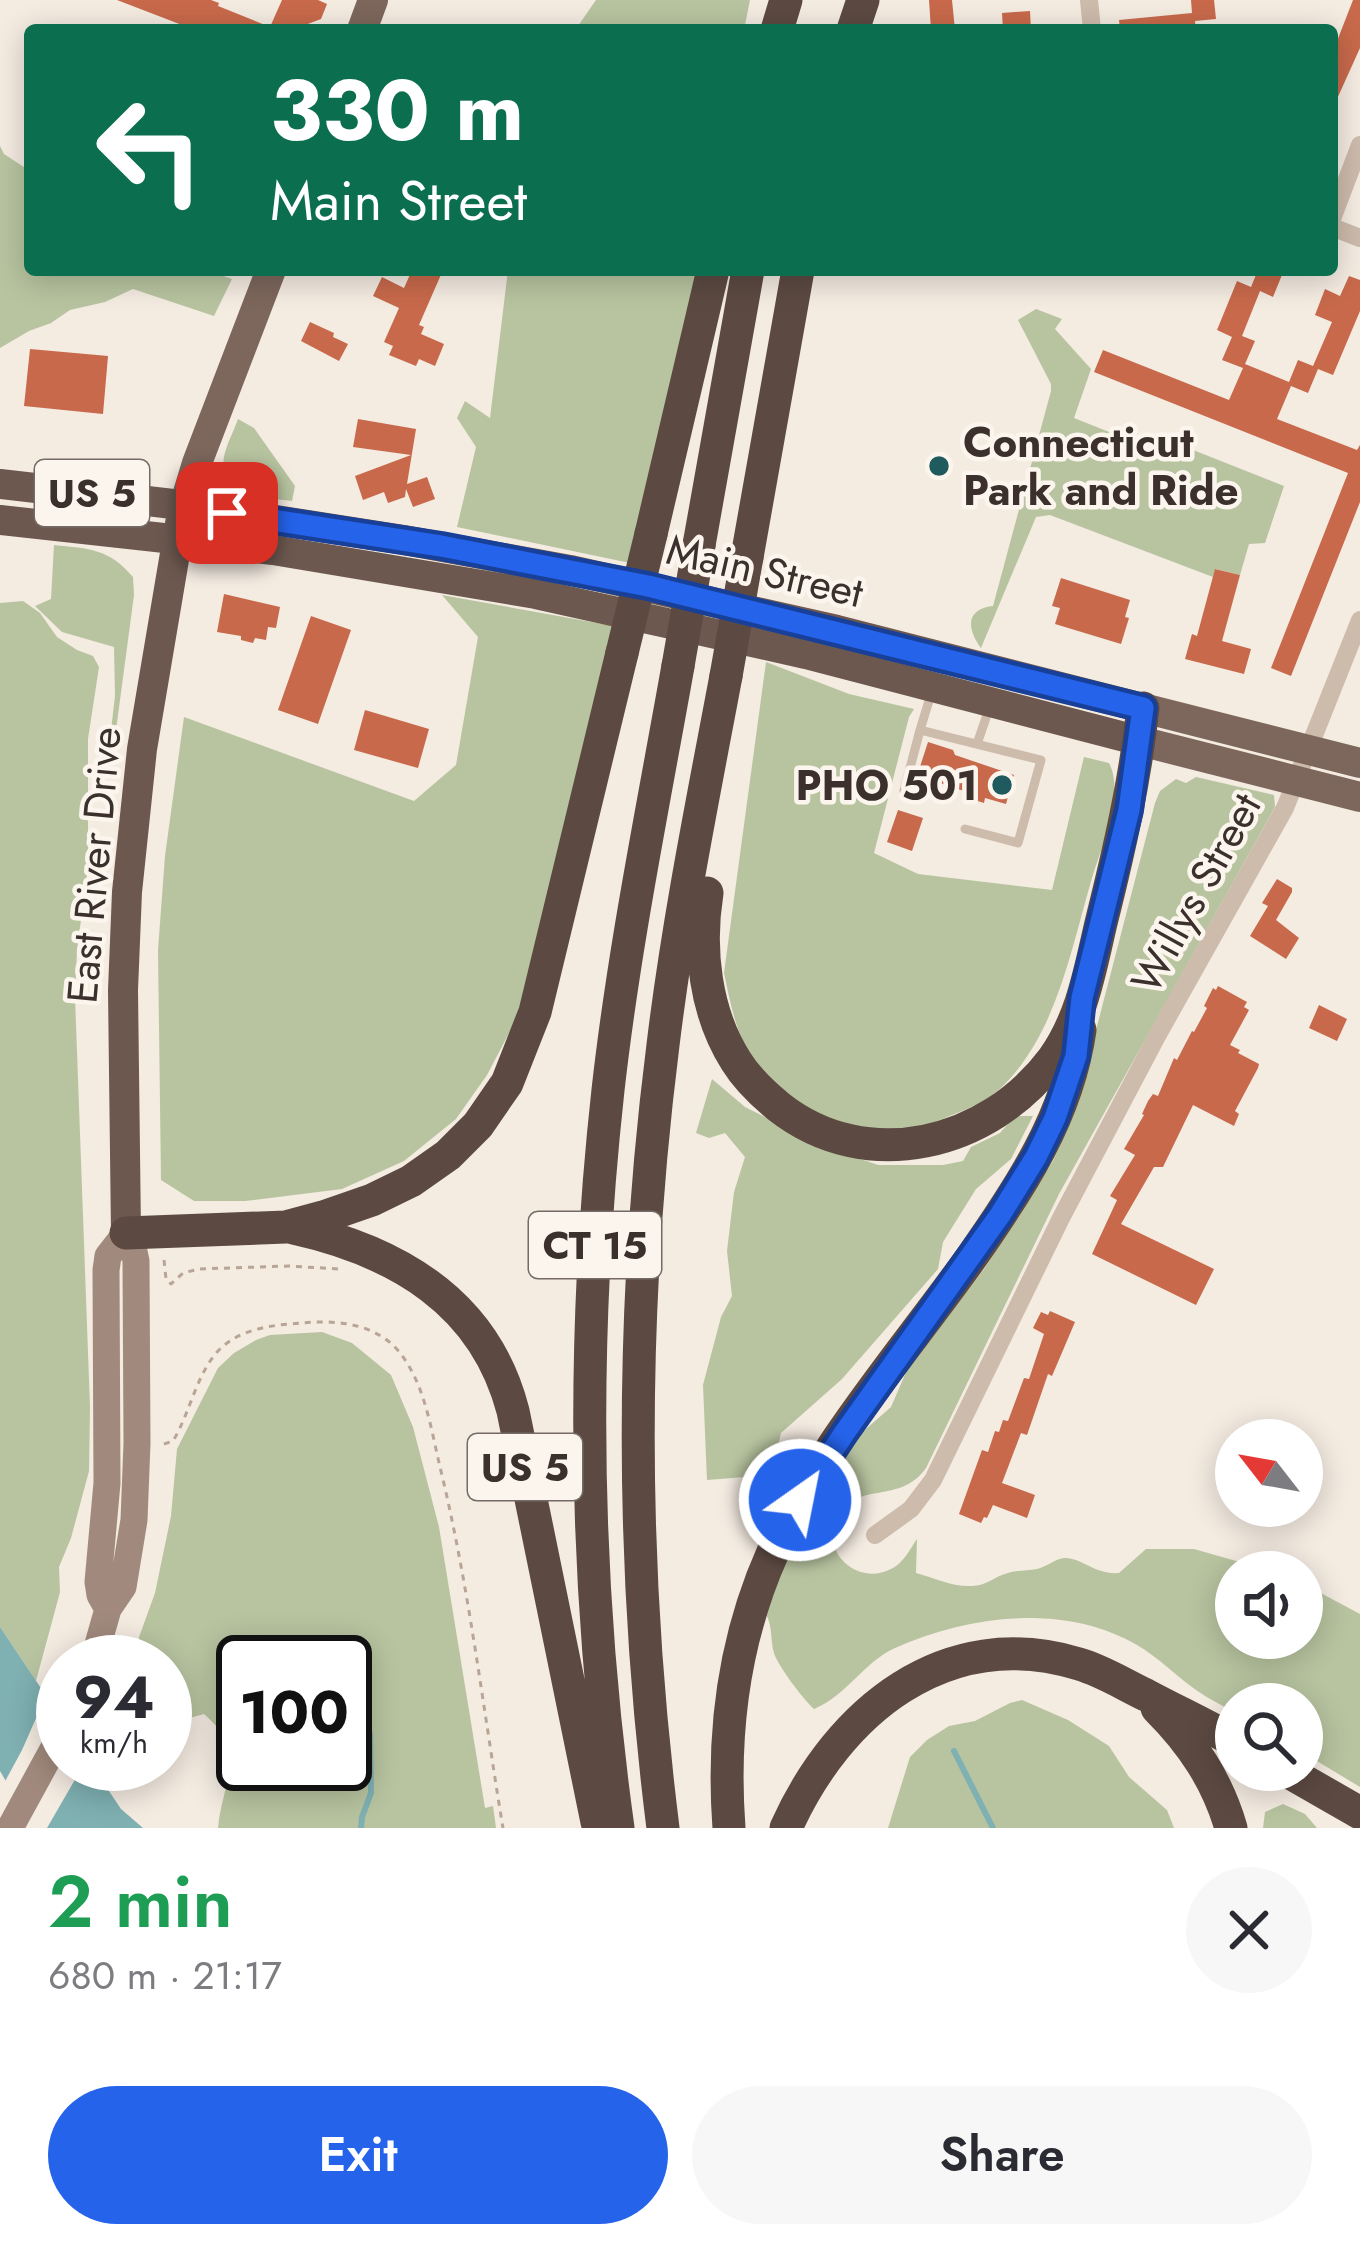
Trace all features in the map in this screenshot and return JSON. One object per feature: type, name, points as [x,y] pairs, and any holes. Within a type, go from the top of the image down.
[{"type":"highway","points":[[286,1227],[359,1205],[420,1175],[482,1120],[522,1052],[539,999],[712,276]]},
{"type":"highway","name":"CT 15","points":[[618,1828],[593,1553],[590,1391],[605,1120],[618,1009],[747,276]]},
{"type":"highway","name":"CT 15","points":[[663,1828],[640,1562],[640,1286],[663,1044],[797,276]]},
{"type":"highway","name":"Main Street","points":[[0,484],[184,506],[570,570],[746,608],[940,672],[1141,724]]},
{"type":"highway","name":"East River Drive","points":[[126,1233],[123,990],[127,892],[142,749],[184,506]]},
{"type":"highway","name":"Main Street","points":[[0,520],[353,562],[560,598],[793,650],[940,672],[991,701],[1141,724]]},
{"type":"highway","points":[[730,677],[733,746],[706,900],[703,943],[708,986],[736,1062],[768,1097],[806,1125],[851,1142],[903,1145],[950,1136],[983,1122],[1039,1076],[1063,1044],[1082,998],[1129,810],[1141,724]]},
{"type":"highway","points":[[729,1828],[731,1701],[744,1635],[765,1570],[818,1472],[974,1253],[1036,1157],[1070,1076],[1082,998]]},
{"type":"highway","name":"US 5","points":[[126,1233],[286,1227],[352,1245],[414,1274],[466,1318],[497,1365],[513,1411],[598,1828]]},
{"type":"highway","points":[[786,1828],[823,1762],[848,1731],[891,1692],[933,1670],[986,1657],[1041,1656],[1076,1663],[1215,1729]]},
{"type":"highway","points":[[1143,1694],[1202,1760],[1231,1828]]},
{"type":"highway","points":[[1321,1791],[1360,1814]]},
{"type":"main road","points":[[184,506],[269,276]]},
{"type":"main road","name":"Main Street","points":[[1141,724],[1233,730],[1360,763]]},
{"type":"main road","name":"Main Street","points":[[1141,724],[1225,764],[1360,797]]},
{"type":"main road","points":[[1225,764],[1233,730]]},
{"type":"main road","name":"East River Drive","points":[[101,1635],[105,1619],[98,1586],[107,1483],[106,1270],[108,1256],[126,1233]]},
{"type":"main road","points":[[10,1828],[36,1780]]},
{"type":"street","points":[[1338,206],[1360,145]]},
{"type":"street","name":"Willys Street","points":[[875,1535],[910,1509],[933,1480],[1060,1218],[1280,818],[1360,620]]},
{"type":"lane","points":[[904,790],[940,672]]},
{"type":"lane","points":[[977,744],[991,701]]},
{"type":"lane","points":[[920,730],[1040,760],[1018,843],[965,830]]},
{"type":"path","points":[[163,1232],[170,1285],[183,1273],[199,1269],[289,1266],[350,1271]]},
{"type":"path","points":[[164,1444],[173,1441],[184,1423],[207,1366],[220,1349],[267,1325],[327,1321],[360,1326],[383,1337],[406,1360],[426,1406],[454,1524],[503,1828]]},
{"type":"green space","points":[[596,0],[750,0],[745,24],[579,24]]},
{"type":"green space","points":[[0,146],[24,167],[24,276],[232,279],[214,316],[133,289],[70,310],[0,348]]},
{"type":"green space","points":[[507,276],[697,276],[630,563],[457,527],[476,447],[457,418],[465,401],[490,418]]},
{"type":"green space","points":[[1036,309],[1062,319],[1055,329],[1091,369],[1074,418],[1172,457],[1178,444],[1284,486],[1265,543],[1249,544],[1240,575],[1216,569],[1213,577],[1050,515],[1036,517],[981,648],[971,621],[977,611],[993,606],[1051,391],[1018,320]]},
{"type":"green space","points":[[238,419],[254,428],[295,486],[292,501],[246,492],[228,480],[224,457]]},
{"type":"green space","points":[[54,545],[107,555],[133,577],[116,730],[111,730],[114,647],[62,632],[35,606],[51,599]]},
{"type":"green space","points":[[442,595],[614,626],[517,1018],[487,1075],[456,1119],[404,1161],[342,1189],[245,1201],[194,1201],[161,1180],[158,950],[184,717],[414,801],[456,765],[478,637]]},
{"type":"green space","points":[[23,601],[40,613],[57,637],[93,656],[99,667],[88,739],[88,867],[75,997],[89,1471],[59,1567],[60,1592],[48,1635],[36,1635],[36,1681],[0,1627],[0,603]]},
{"type":"green space","points":[[766,662],[849,694],[914,709],[874,853],[918,874],[1052,890],[1084,757],[1109,763],[1114,789],[1106,835],[1060,988],[1037,1041],[997,1092],[922,1128],[868,1130],[803,1105],[767,1076],[738,1029],[724,973]]},
{"type":"green space","points":[[1196,777],[1274,795],[1275,807],[1059,1194],[926,1468],[904,1486],[846,1505],[833,1529],[833,1542],[837,1553],[855,1570],[880,1573],[900,1562],[917,1539],[916,1573],[965,1586],[1064,1558],[1119,1573],[1146,1549],[1194,1549],[1215,1555],[1215,1659],[1323,1659],[1323,1594],[1360,1614],[1360,1787],[1323,1765],[1323,1683],[1215,1683],[1215,1701],[1145,1650],[1109,1632],[1079,1623],[1016,1618],[954,1628],[895,1648],[814,1709],[776,1659],[766,1614],[809,1510],[858,1436],[891,1407],[907,1370],[984,1269],[1053,1161],[1075,1111],[1155,803],[1160,791],[1176,779],[1186,783]]},
{"type":"green space","points":[[712,1079],[745,1107],[826,1147],[878,1165],[963,1161],[971,1147],[1000,1133],[1015,1116],[1033,1116],[1011,1159],[976,1189],[943,1242],[938,1269],[842,1379],[781,1433],[771,1475],[707,1480],[703,1385],[721,1317],[732,1296],[727,1251],[734,1192],[745,1157],[725,1133],[709,1138],[696,1133]]},
{"type":"green space","points":[[322,1332],[352,1343],[391,1375],[413,1427],[439,1527],[485,1808],[493,1806],[496,1828],[218,1828],[225,1791],[372,1791],[372,1635],[216,1635],[216,1726],[204,1714],[192,1717],[192,1635],[140,1635],[155,1593],[171,1516],[177,1449],[218,1368],[256,1340]]},
{"type":"green space","points":[[1022,1700],[1068,1720],[1109,1746],[1129,1777],[1167,1810],[1174,1828],[888,1828],[910,1757],[927,1740],[949,1726],[975,1721]]},
{"type":"green space","points":[[1283,1804],[1305,1814],[1317,1828],[1263,1828],[1265,1812]]},
{"type":"water","points":[[0,1627],[36,1681],[36,1791],[109,1791],[143,1828],[33,1828],[0,1771]]},
{"type":"pier","points":[[36,1718],[36,1791],[68,1791],[47,1828],[26,1828],[2,1787]]},
{"type":"building","points":[[117,0],[211,0],[263,24],[179,24]]},
{"type":"building","points":[[282,0],[327,4],[321,19],[308,24],[271,24]]},
{"type":"building","points":[[929,0],[952,0],[954,24],[931,24]]},
{"type":"building","points":[[1191,0],[1214,0],[1216,19],[1195,24],[1119,24],[1119,20],[1192,13]]},
{"type":"building","points":[[1353,0],[1360,0],[1360,48],[1338,97],[1338,39]]},
{"type":"building","points":[[1030,11],[1031,24],[1003,24],[1002,13]]},
{"type":"building","points":[[409,276],[440,276],[419,325],[424,327],[421,334],[444,344],[435,366],[419,359],[416,366],[389,355],[393,346],[384,342],[399,308],[373,296],[382,277],[404,288]]},
{"type":"building","points":[[1256,276],[1282,276],[1273,297],[1260,291],[1242,336],[1255,341],[1245,364],[1289,382],[1298,360],[1313,366],[1332,322],[1315,315],[1325,289],[1340,296],[1349,276],[1360,280],[1360,311],[1333,375],[1318,369],[1308,393],[1291,386],[1277,419],[1357,450],[1360,445],[1360,502],[1291,676],[1271,668],[1348,473],[1094,372],[1103,350],[1229,400],[1243,368],[1222,360],[1232,337],[1217,330],[1237,281],[1251,287]]},
{"type":"building","points":[[310,322],[348,344],[339,361],[301,341]]},
{"type":"building","points":[[30,349],[108,356],[103,414],[24,406]]},
{"type":"building","points":[[358,419],[416,429],[407,484],[427,477],[435,499],[413,507],[406,489],[405,497],[388,503],[384,492],[363,500],[355,476],[411,455],[353,447]]},
{"type":"building","points":[[1215,569],[1240,575],[1222,641],[1251,649],[1244,674],[1185,659],[1192,634],[1197,636]]},
{"type":"building","points":[[1061,578],[1130,600],[1121,644],[1055,624],[1060,608],[1052,606]]},
{"type":"building","points":[[224,594],[280,607],[276,628],[268,627],[266,640],[255,638],[253,643],[217,632]]},
{"type":"building","points":[[311,616],[351,630],[318,724],[278,710]]},
{"type":"building","points":[[365,710],[429,729],[418,768],[354,750]]},
{"type":"building","points":[[928,742],[1014,775],[1006,804],[985,798],[984,803],[937,782],[936,788],[919,782]]},
{"type":"building","points":[[898,810],[923,818],[912,851],[887,842]]},
{"type":"building","points":[[1277,879],[1292,892],[1276,920],[1299,938],[1286,959],[1250,936]]},
{"type":"building","points":[[1218,986],[1247,1002],[1244,1007],[1249,1010],[1230,1045],[1259,1064],[1258,1068],[1235,1111],[1239,1114],[1234,1126],[1193,1105],[1163,1167],[1154,1167],[1121,1224],[1214,1269],[1196,1305],[1092,1254],[1117,1200],[1110,1196],[1135,1155],[1124,1149]]},
{"type":"building","points":[[1319,1005],[1347,1019],[1337,1041],[1309,1028]]},
{"type":"building","points":[[1050,1311],[1075,1322],[1002,1483],[1035,1495],[1027,1518],[993,1505],[981,1523],[959,1514],[982,1450],[988,1452],[995,1431],[999,1432],[1003,1420],[1008,1421],[1024,1378],[1029,1379],[1044,1334],[1033,1328],[1041,1312],[1048,1315]]},
{"type":"waterway","points":[[954,1751],[993,1828]]},
{"type":"waterway","points":[[361,1828],[371,1791]]},
{"type":"place","name":"Connecticut Park and Ride","points":[[939,466]]},
{"type":"place","name":"PHO 501","points":[[1002,785]]},
{"type":"route","points":[[227,513],[441,546],[648,586],[1143,708],[1129,810],[1082,998],[1076,1056],[1055,1118],[1000,1215],[800,1500]]}]
